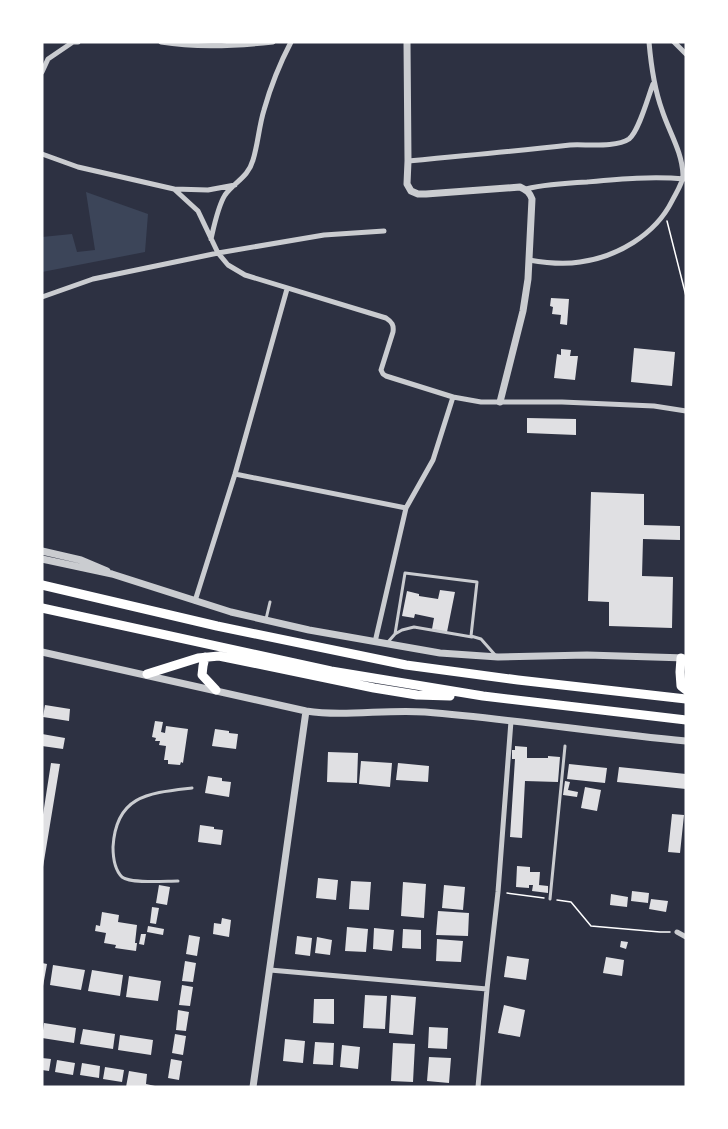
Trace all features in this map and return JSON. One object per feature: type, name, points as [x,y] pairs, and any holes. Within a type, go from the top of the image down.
[{"type":"highway","points":[[42,585],[217,626],[406,665],[686,699]]},
{"type":"highway","points":[[42,608],[331,671],[483,696],[686,720]]},
{"type":"highway","points":[[147,675],[205,657],[219,656],[417,695],[483,696]]},
{"type":"highway","points":[[205,657],[202,675],[216,690]]},
{"type":"highway","points":[[684,658],[680,672],[681,686],[686,690]]},
{"type":"street","points":[[42,72],[48,59],[73,42],[78,42]]},
{"type":"street","points":[[160,42],[216,46],[273,42]]},
{"type":"street","points":[[211,239],[223,198],[247,173],[253,161],[263,111],[275,72],[291,42]]},
{"type":"street","points":[[407,42],[408,161],[406,184],[418,194],[520,187],[526,189],[532,199],[529,260],[523,311],[500,402]]},
{"type":"street","points":[[529,260],[554,264],[579,262],[604,256],[627,246],[648,232],[665,214],[685,178],[679,151],[662,112],[654,83],[649,42]]},
{"type":"street","points":[[674,42],[686,54]]},
{"type":"street","points":[[408,161],[572,145],[617,143],[627,140],[634,134],[654,83]]},
{"type":"street","points":[[42,154],[78,167],[174,189],[208,190],[237,185]]},
{"type":"street","points":[[526,189],[635,177],[685,178]]},
{"type":"street","points":[[174,189],[198,211],[218,253],[228,265],[245,275],[391,321],[394,326],[381,370],[383,374],[453,397],[481,402],[562,402],[642,406],[686,411]]},
{"type":"street","points":[[42,297],[93,279],[218,253],[324,235],[384,231]]},
{"type":"street","points":[[195,601],[235,474],[287,289]]},
{"type":"street","points":[[375,642],[406,508],[433,460],[453,397]]},
{"type":"street","points":[[235,474],[406,508]]},
{"type":"street","points":[[42,551],[90,563],[112,574]]},
{"type":"street","points":[[42,559],[112,574],[231,612],[309,630],[440,653],[498,657],[587,655],[684,658]]},
{"type":"street","points":[[42,652],[306,711],[336,714],[407,711],[686,741]]},
{"type":"street","points":[[254,1087],[306,711]]},
{"type":"street","points":[[478,1087],[498,892],[511,721]]},
{"type":"street","points":[[677,932],[686,937]]},
{"type":"street","points":[[270,970],[487,989]]},
{"type":"lane","points":[[396,634],[405,573],[477,582],[471,636],[474,637]]},
{"type":"lane","points":[[266,620],[270,602]]},
{"type":"lane","points":[[386,644],[402,630],[414,627],[481,639],[498,657]]},
{"type":"lane","points":[[550,899],[565,746]]},
{"type":"lane","points":[[178,881],[131,880],[123,877],[116,868],[113,858],[115,831],[124,810],[133,802],[146,795],[192,788]]},
{"type":"path","points":[[665,214],[686,296]]},
{"type":"path","points":[[498,892],[571,902],[591,926],[677,932]]},
{"type":"shaded area","points":[[86,192],[148,214],[145,252],[42,272],[42,237],[72,234],[77,252],[95,250]]},
{"type":"building","points":[[551,298],[569,299],[567,325],[560,324],[561,315],[552,314]]},
{"type":"building","points":[[634,348],[675,352],[672,386],[631,382]]},
{"type":"building","points":[[561,349],[571,350],[570,356],[578,356],[575,380],[554,378],[557,354],[561,355]]},
{"type":"building","points":[[527,418],[576,419],[576,435],[527,433]]},
{"type":"building","points":[[591,492],[644,494],[644,525],[680,526],[680,540],[643,539],[642,576],[673,577],[672,628],[609,626],[609,602],[588,601]]},
{"type":"building","points":[[440,590],[455,592],[447,632],[432,629],[434,618],[415,614],[414,618],[402,616],[407,591],[419,594],[419,596],[438,599]]},
{"type":"building","points":[[45,705],[70,709],[69,721],[43,717]]},
{"type":"building","points":[[155,721],[163,722],[161,732],[165,733],[166,726],[188,729],[183,763],[181,762],[180,765],[168,764],[168,760],[164,760],[166,746],[159,745],[160,741],[155,741],[156,738],[152,737]]},
{"type":"building","points":[[215,729],[238,734],[236,749],[212,746]]},
{"type":"building","points":[[42,734],[65,738],[63,749],[42,746]]},
{"type":"building","points":[[515,746],[527,747],[527,758],[560,757],[558,782],[525,781],[522,838],[510,837],[515,759],[512,759],[512,750],[515,750]]},
{"type":"building","points":[[328,752],[358,753],[357,783],[327,782]]},
{"type":"building","points":[[361,761],[392,763],[390,787],[359,784]]},
{"type":"building","points":[[51,763],[60,764],[43,867],[42,821]]},
{"type":"building","points":[[398,763],[429,766],[428,782],[396,780]]},
{"type":"building","points":[[569,764],[607,768],[605,783],[567,779]]},
{"type":"building","points":[[619,767],[686,774],[686,789],[617,782]]},
{"type":"building","points":[[208,776],[231,782],[229,797],[205,793]]},
{"type":"building","points":[[565,781],[570,782],[568,790],[578,792],[577,797],[563,795]]},
{"type":"building","points":[[585,787],[601,790],[597,811],[581,808]]},
{"type":"building","points":[[672,814],[684,815],[680,853],[668,852]]},
{"type":"building","points":[[200,825],[223,830],[221,845],[198,842]]},
{"type":"building","points":[[517,866],[530,867],[530,872],[540,872],[539,885],[548,886],[548,893],[532,891],[533,885],[529,885],[529,888],[516,887]]},
{"type":"building","points":[[318,878],[338,880],[336,900],[316,898]]},
{"type":"building","points":[[351,881],[371,882],[369,910],[349,909]]},
{"type":"building","points":[[403,882],[426,884],[424,918],[401,916]]},
{"type":"building","points":[[159,885],[170,887],[167,905],[156,903]]},
{"type":"building","points":[[444,885],[465,887],[463,910],[442,908]]},
{"type":"building","points":[[632,891],[649,893],[648,903],[631,901]]},
{"type":"building","points":[[611,894],[628,897],[627,907],[610,905]]},
{"type":"building","points":[[651,899],[668,901],[666,912],[649,909]]},
{"type":"building","points":[[152,907],[159,908],[156,924],[150,923]]},
{"type":"building","points":[[438,911],[469,913],[468,936],[436,935]]},
{"type":"building","points":[[102,912],[119,915],[118,922],[137,925],[136,951],[115,948],[116,945],[104,943],[106,933],[95,931],[96,925],[100,926]]},
{"type":"building","points":[[222,918],[231,920],[229,937],[213,934],[214,923],[221,924]]},
{"type":"building","points":[[148,926],[164,929],[163,935],[147,932]]},
{"type":"building","points":[[347,927],[368,929],[366,952],[345,951]]},
{"type":"building","points":[[374,928],[394,930],[392,951],[373,949]]},
{"type":"building","points":[[403,929],[421,930],[421,949],[402,948]]},
{"type":"building","points":[[141,934],[146,934],[144,945],[139,944]]},
{"type":"building","points":[[189,935],[200,937],[197,956],[186,954]]},
{"type":"building","points":[[297,936],[312,938],[310,956],[295,954]]},
{"type":"building","points":[[317,937],[332,940],[330,955],[315,953]]},
{"type":"building","points":[[437,939],[463,941],[461,962],[436,961]]},
{"type":"building","points":[[621,941],[628,942],[626,949],[620,947]]},
{"type":"building","points":[[507,956],[529,959],[526,980],[504,977]]},
{"type":"building","points":[[606,957],[624,960],[622,976],[603,973]]},
{"type":"building","points":[[185,961],[196,963],[193,982],[182,981]]},
{"type":"building","points":[[42,963],[47,964],[43,986],[42,986]]},
{"type":"building","points":[[53,965],[85,970],[81,990],[50,985]]},
{"type":"building","points":[[92,970],[123,975],[120,996],[88,991]]},
{"type":"building","points":[[129,976],[161,981],[158,1001],[126,997]]},
{"type":"building","points":[[182,985],[193,987],[190,1006],[179,1005]]},
{"type":"building","points":[[365,995],[387,996],[385,1029],[363,1028]]},
{"type":"building","points":[[391,995],[416,997],[413,1035],[389,1033]]},
{"type":"building","points":[[314,999],[334,999],[334,1024],[313,1023]]},
{"type":"building","points":[[504,1005],[525,1010],[520,1037],[498,1033]]},
{"type":"building","points":[[178,1010],[189,1012],[186,1031],[176,1030]]},
{"type":"building","points":[[44,1023],[76,1028],[74,1043],[42,1038]]},
{"type":"building","points":[[429,1027],[448,1028],[447,1049],[428,1048]]},
{"type":"building","points":[[83,1029],[115,1034],[113,1049],[80,1044]]},
{"type":"building","points":[[175,1034],[186,1036],[183,1055],[172,1053]]},
{"type":"building","points":[[120,1035],[153,1040],[151,1055],[118,1050]]},
{"type":"building","points":[[285,1039],[305,1041],[303,1063],[283,1061]]},
{"type":"building","points":[[315,1042],[334,1043],[333,1065],[313,1064]]},
{"type":"building","points":[[393,1043],[415,1044],[413,1082],[391,1081]]},
{"type":"building","points":[[342,1045],[360,1047],[358,1069],[340,1067]]},
{"type":"building","points":[[429,1057],[451,1058],[449,1083],[427,1081]]},
{"type":"building","points":[[42,1058],[51,1059],[49,1071],[42,1070]]},
{"type":"building","points":[[171,1059],[182,1061],[179,1080],[168,1078]]},
{"type":"building","points":[[57,1060],[75,1063],[73,1075],[55,1072]]},
{"type":"building","points":[[82,1063],[100,1066],[99,1078],[80,1075]]},
{"type":"building","points":[[105,1067],[124,1070],[122,1082],[103,1079]]},
{"type":"building","points":[[129,1071],[147,1074],[146,1084],[155,1087],[126,1087]]}]
